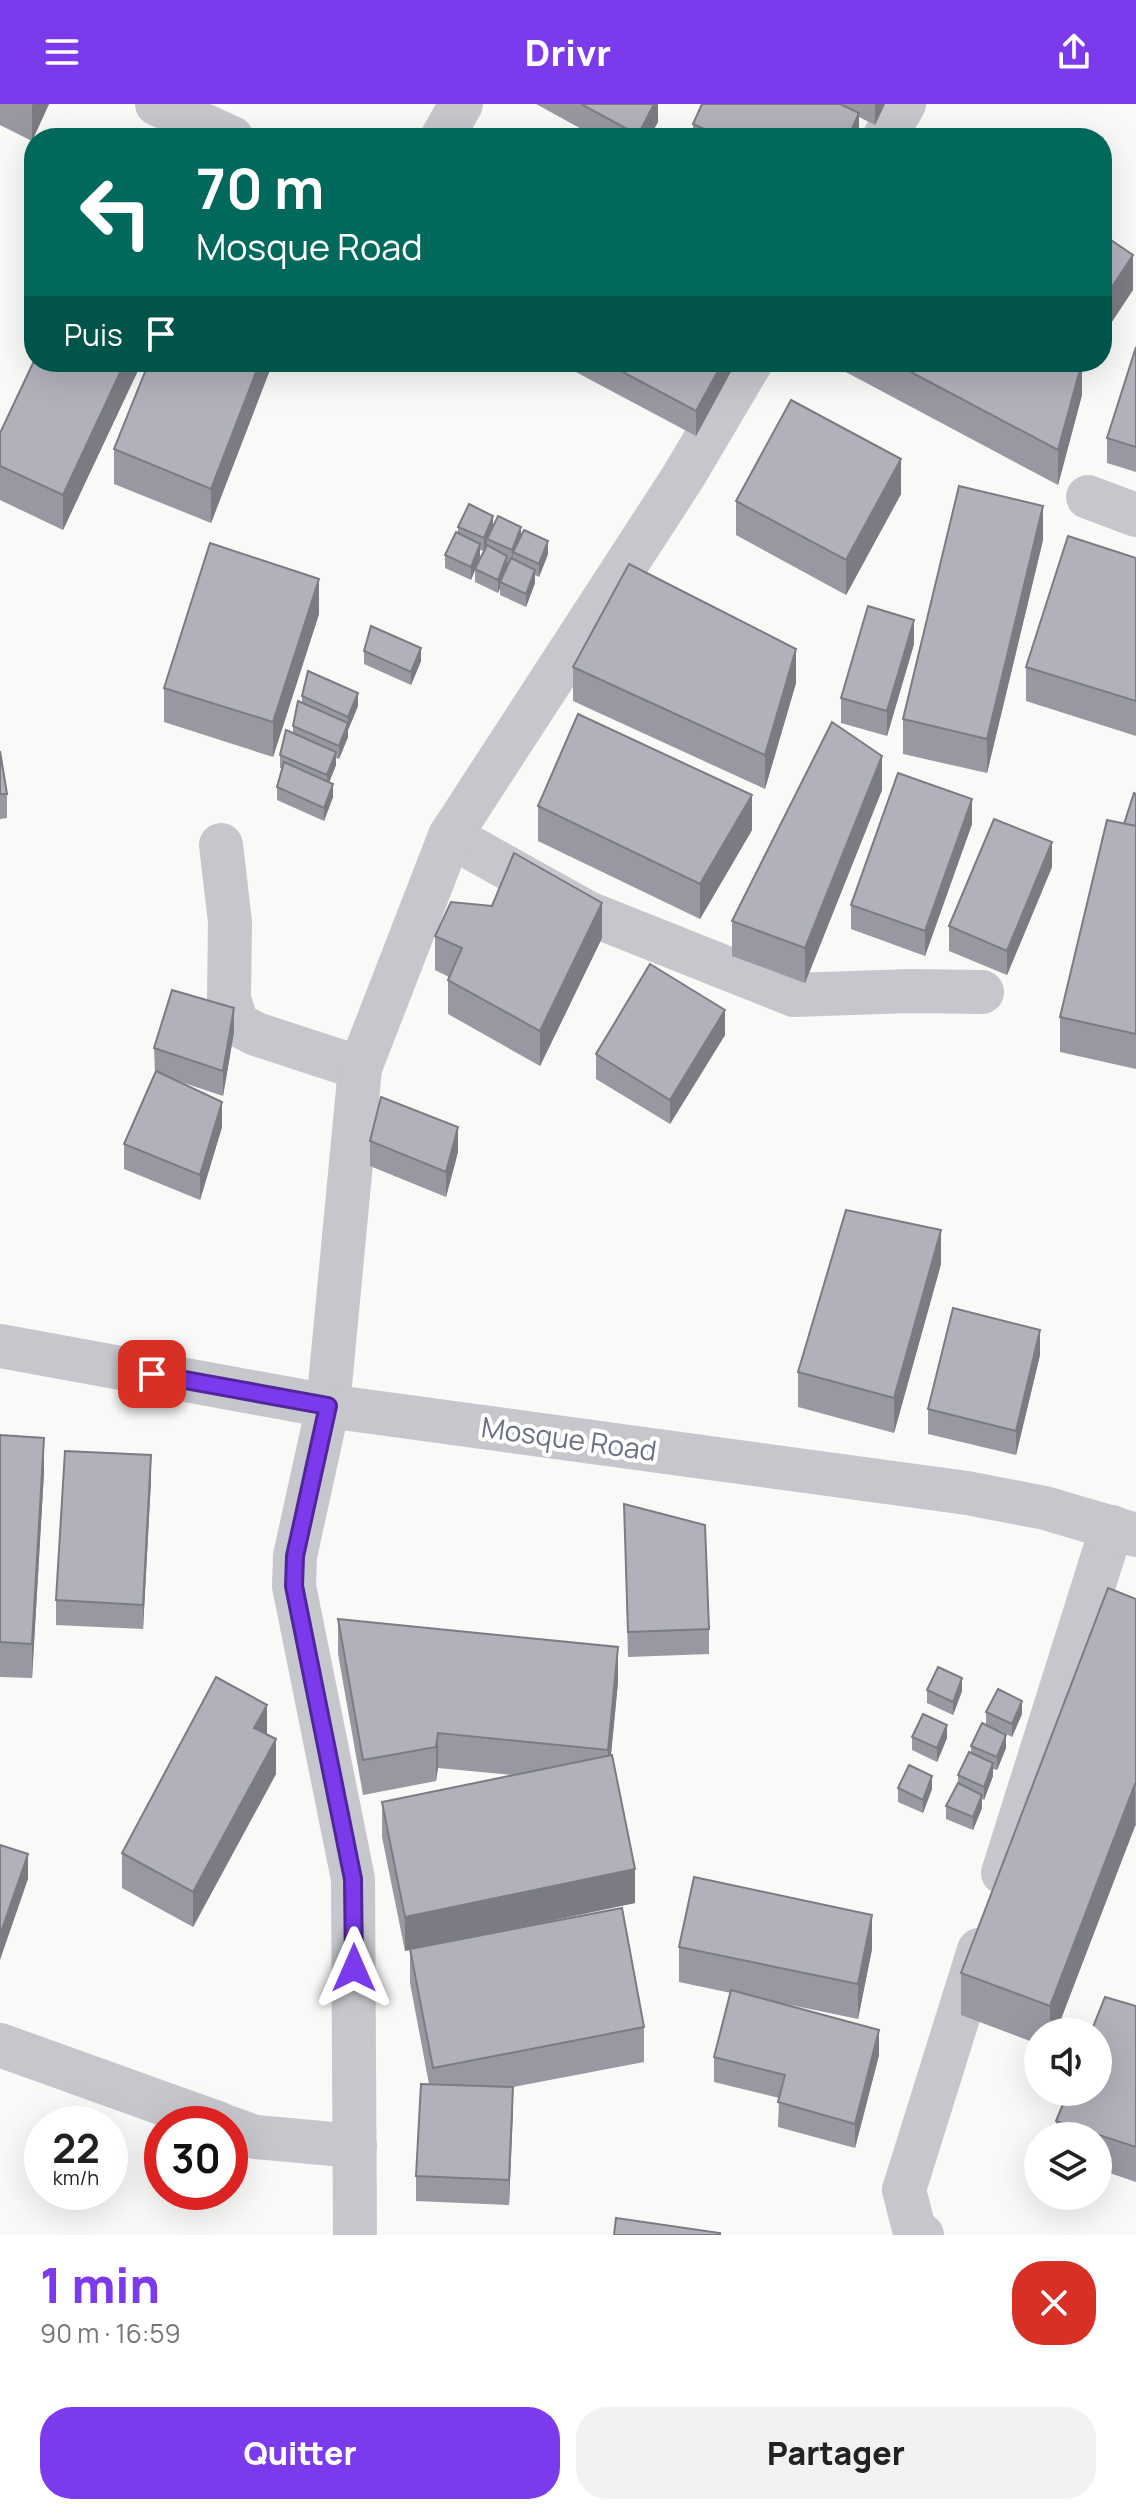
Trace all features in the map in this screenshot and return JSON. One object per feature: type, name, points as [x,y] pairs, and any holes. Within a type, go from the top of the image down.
[{"type":"street","points":[[157,104],[210,128]]},
{"type":"street","points":[[448,128],[461,104]]},
{"type":"street","points":[[890,128],[904,104]]},
{"type":"street","points":[[355,2235],[353,1879],[294,1586],[295,1556],[328,1406],[360,1068],[450,836],[683,477],[745,372]]},
{"type":"street","points":[[1088,497],[1136,515]]},
{"type":"street","points":[[450,836],[588,913],[794,995],[982,992]]},
{"type":"street","points":[[221,845],[230,922],[229,999],[237,1024],[256,1034],[360,1068]]},
{"type":"street","name":"Mosque Road","points":[[2,1337],[328,1406],[967,1493],[1045,1508],[1124,1531]]},
{"type":"street","points":[[922,2235],[914,2229],[904,2190],[991,1911],[1124,1531]]},
{"type":"street","points":[[0,2045],[170,2106]]},
{"type":"street","points":[[248,2134],[355,2146]]},
{"type":"building","points":[[581,104],[654,104],[642,128],[625,128]]},
{"type":"building","points":[[702,104],[840,104],[859,113],[852,128],[702,128],[693,124]]},
{"type":"building","points":[[1112,241],[1133,255],[1112,287]]},
{"type":"building","points":[[1136,347],[1136,447],[1107,438]]},
{"type":"building","points":[[29,372],[120,372],[63,495],[0,466],[0,433]]},
{"type":"building","points":[[145,372],[256,372],[211,489],[114,449]]},
{"type":"building","points":[[623,372],[717,372],[696,411]]},
{"type":"building","points":[[911,372],[1079,372],[1058,450]]},
{"type":"building","points":[[791,400],[901,459],[846,560],[736,501]]},
{"type":"building","points":[[959,486],[1043,506],[987,739],[903,719]]},
{"type":"building","points":[[469,504],[493,516],[484,538],[458,527]]},
{"type":"building","points":[[498,516],[521,527],[512,550],[487,539]]},
{"type":"building","points":[[524,530],[548,541],[539,564],[513,552]]},
{"type":"building","points":[[456,532],[480,544],[471,567],[445,555]]},
{"type":"building","points":[[1068,536],[1136,558],[1136,701],[1026,667]]},
{"type":"building","points":[[210,543],[319,579],[273,722],[164,688]]},
{"type":"building","points":[[487,545],[507,556],[498,580],[475,569]]},
{"type":"building","points":[[511,558],[535,570],[526,594],[500,582]]},
{"type":"building","points":[[629,564],[796,649],[765,755],[573,667]]},
{"type":"building","points":[[868,606],[914,620],[887,711],[841,698]]},
{"type":"building","points":[[371,626],[421,648],[411,672],[364,651]]},
{"type":"building","points":[[308,671],[358,693],[348,717],[302,696]]},
{"type":"building","points":[[298,701],[348,723],[339,746],[293,726]]},
{"type":"building","points":[[578,714],[752,795],[700,884],[538,806]]},
{"type":"building","points":[[832,722],[882,756],[805,948],[732,921]]},
{"type":"building","points":[[286,730],[336,752],[327,775],[280,755]]},
{"type":"building","points":[[0,751],[7,794],[0,794]]},
{"type":"building","points":[[284,762],[333,784],[324,808],[277,787]]},
{"type":"building","points":[[898,773],[972,799],[925,931],[851,905]]},
{"type":"building","points":[[1136,794],[1136,826],[1124,824]]},
{"type":"building","points":[[994,819],[1052,842],[1007,951],[949,926]]},
{"type":"building","points":[[1107,820],[1136,826],[1136,1034],[1060,1017]]},
{"type":"building","points":[[514,853],[602,903],[540,1031],[448,980],[462,948],[435,936],[451,902],[492,906]]},
{"type":"building","points":[[650,964],[725,1010],[670,1100],[596,1054]]},
{"type":"building","points":[[172,990],[234,1008],[223,1071],[154,1048]]},
{"type":"building","points":[[156,1071],[222,1102],[200,1175],[124,1144]]},
{"type":"building","points":[[381,1097],[458,1127],[446,1172],[370,1141]]},
{"type":"building","points":[[846,1210],[941,1230],[894,1398],[798,1372]]},
{"type":"building","points":[[953,1308],[1040,1330],[1016,1431],[928,1409]]},
{"type":"building","points":[[0,1435],[44,1438],[32,1644],[0,1642]]},
{"type":"building","points":[[65,1451],[151,1455],[143,1605],[56,1600]]},
{"type":"building","points":[[624,1504],[705,1525],[709,1629],[628,1632]]},
{"type":"building","points":[[1108,1588],[1136,1599],[1136,1784],[1050,2006],[961,1973]]},
{"type":"building","points":[[338,1619],[618,1647],[608,1750],[438,1733],[436,1747],[363,1760]]},
{"type":"building","points":[[938,1667],[962,1678],[953,1702],[927,1690]]},
{"type":"building","points":[[216,1677],[267,1705],[254,1728],[276,1739],[193,1892],[122,1853]]},
{"type":"building","points":[[998,1689],[1022,1701],[1012,1724],[986,1712]]},
{"type":"building","points":[[923,1714],[947,1725],[937,1748],[912,1737]]},
{"type":"building","points":[[982,1723],[1006,1735],[997,1757],[971,1746]]},
{"type":"building","points":[[969,1752],[993,1763],[984,1787],[958,1775]]},
{"type":"building","points":[[612,1755],[635,1869],[405,1917],[382,1802]]},
{"type":"building","points":[[909,1765],[932,1776],[923,1800],[898,1788]]},
{"type":"building","points":[[958,1783],[982,1795],[973,1817],[946,1806]]},
{"type":"building","points":[[0,1845],[28,1854],[0,1935]]},
{"type":"building","points":[[694,1877],[872,1915],[858,1984],[679,1947]]},
{"type":"building","points":[[622,1908],[644,2027],[433,2068],[410,1949]]},
{"type":"building","points":[[731,1990],[879,2030],[855,2124],[778,2102],[785,2075],[714,2057]]},
{"type":"building","points":[[1105,1997],[1136,2006],[1136,2147],[1112,2139],[1112,2122],[1056,2121],[1062,2106],[1112,2106],[1112,2018],[1097,2018]]},
{"type":"building","points":[[421,2084],[513,2087],[509,2180],[416,2176]]},
{"type":"building","points":[[616,2218],[720,2233],[720,2235],[614,2235]]},
{"type":"route","points":[[152,1374],[328,1406],[295,1556],[294,1586],[353,1879],[354,1968]]}]
